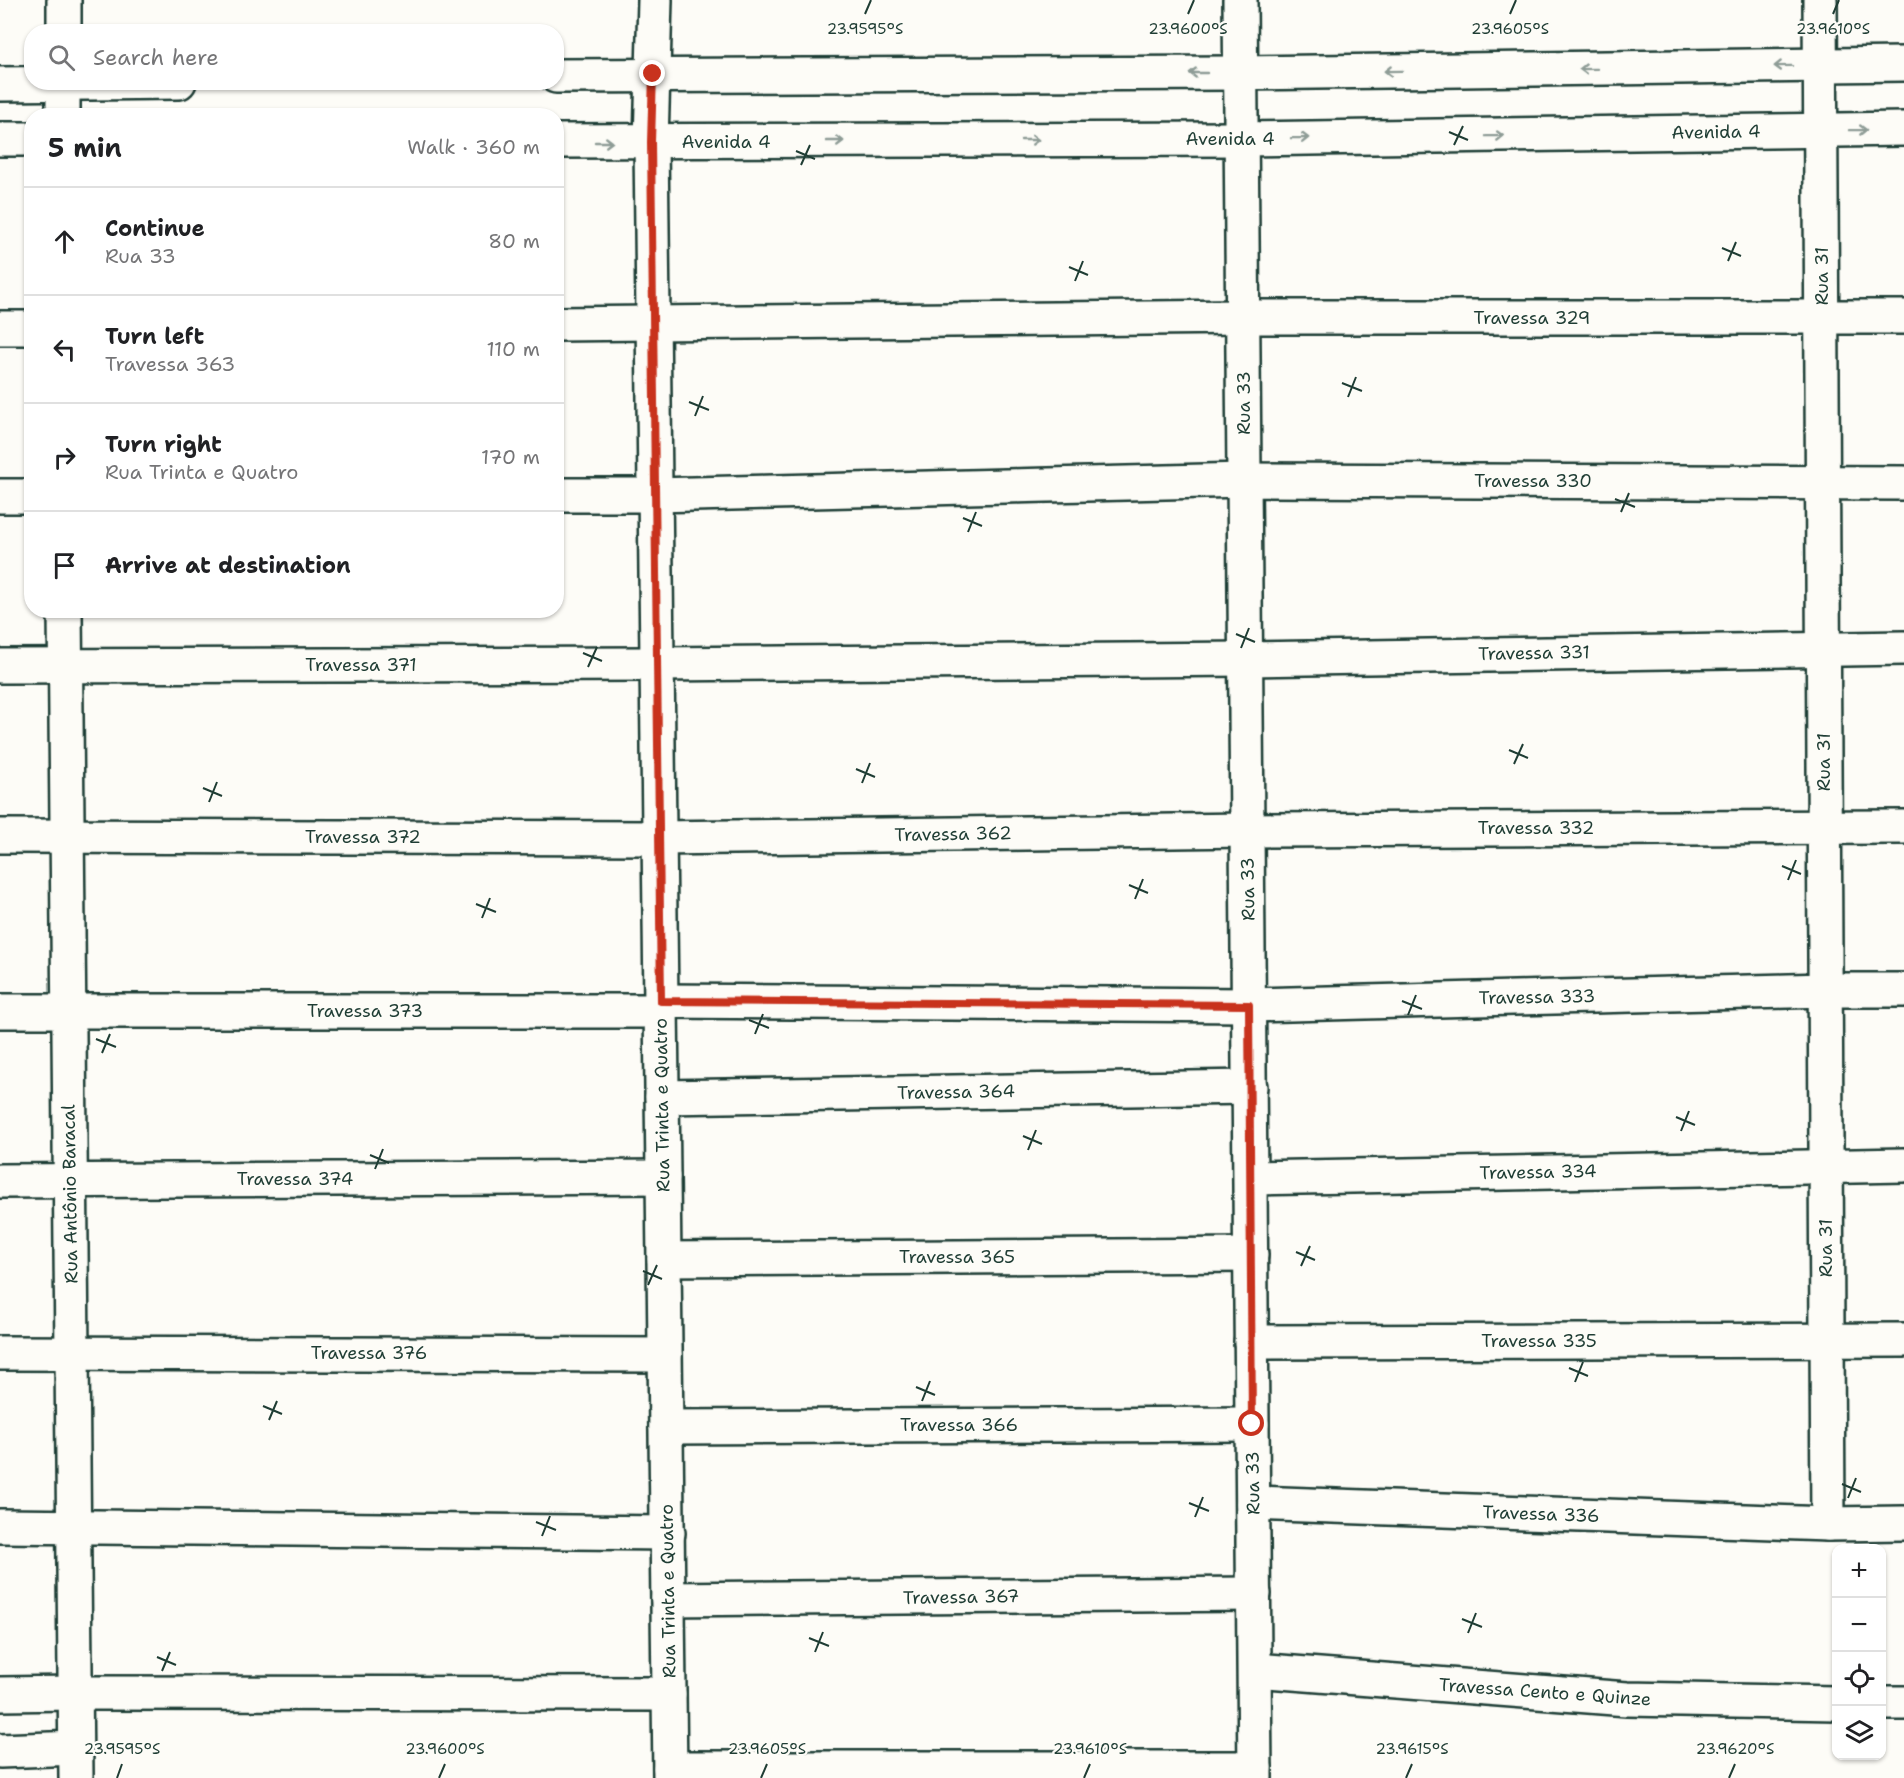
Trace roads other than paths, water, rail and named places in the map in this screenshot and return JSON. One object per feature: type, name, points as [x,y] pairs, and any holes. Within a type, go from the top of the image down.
[{"type":"street","points":[[64,0],[64,24]]},
{"type":"street","name":"Rua Trinta e Quatro","points":[[655,0],[651,142],[670,1773]]},
{"type":"street","name":"Rua 33","points":[[1240,0],[1255,1773]]},
{"type":"street","name":"Rua 31","points":[[1820,0],[1827,1341],[1845,1532]]},
{"type":"street","points":[[564,76],[1241,73],[1904,64]]},
{"type":"street","points":[[0,84],[24,88]]},
{"type":"street","points":[[38,90],[63,94],[102,90]]},
{"type":"street","name":"Avenida 4","points":[[564,141],[1242,139],[1904,129]]},
{"type":"street","points":[[0,139],[24,139]]},
{"type":"street","name":"Travessa 329","points":[[564,324],[1243,317],[1904,317]]},
{"type":"street","points":[[0,328],[24,328]]},
{"type":"street","name":"Travessa 330","points":[[564,495],[655,495],[1244,480],[1904,483]]},
{"type":"street","points":[[0,496],[24,496]]},
{"type":"street","name":"Rua Antônio Baracal","points":[[65,618],[76,1763]]},
{"type":"street","name":"Travessa 331","points":[[657,664],[1246,659],[1904,648]]},
{"type":"street","name":"Travessa 371","points":[[0,666],[657,664]]},
{"type":"street","name":"Travessa 332","points":[[1247,830],[1904,827]]},
{"type":"street","name":"Travessa 362","points":[[659,838],[1247,830]]},
{"type":"street","name":"Travessa 372","points":[[0,836],[659,838]]},
{"type":"street","name":"Travessa 333","points":[[661,1006],[1249,1005],[1825,990],[1904,990]]},
{"type":"street","name":"Travessa 373","points":[[0,1011],[661,1006]]},
{"type":"street","name":"Travessa 364","points":[[662,1097],[1250,1087]]},
{"type":"street","name":"Travessa 334","points":[[1251,1178],[1904,1165]]},
{"type":"street","name":"Travessa 374","points":[[0,1181],[663,1177]]},
{"type":"street","name":"Travessa 365","points":[[664,1259],[1251,1255]]},
{"type":"street","name":"Travessa 335","points":[[1251,1342],[1904,1340]]},
{"type":"street","name":"Travessa 376","points":[[0,1353],[665,1354]]},
{"type":"street","name":"Travessa 366","points":[[666,1427],[1252,1424]]},
{"type":"street","name":"Travessa 336","points":[[1253,1503],[1845,1532],[1904,1523]]},
{"type":"street","points":[[0,1526],[668,1533]]},
{"type":"street","name":"Travessa 367","points":[[668,1599],[1254,1594]]},
{"type":"street","name":"Travessa Cento e Quinze","points":[[1255,1670],[1627,1699],[1832,1703]]},
{"type":"street","points":[[0,1694],[669,1694]]},
{"type":"street","points":[[1886,1703],[1904,1703]]},
{"type":"street","points":[[0,1751],[76,1763]]},
{"type":"street","points":[[670,1773],[1255,1773]]}]
